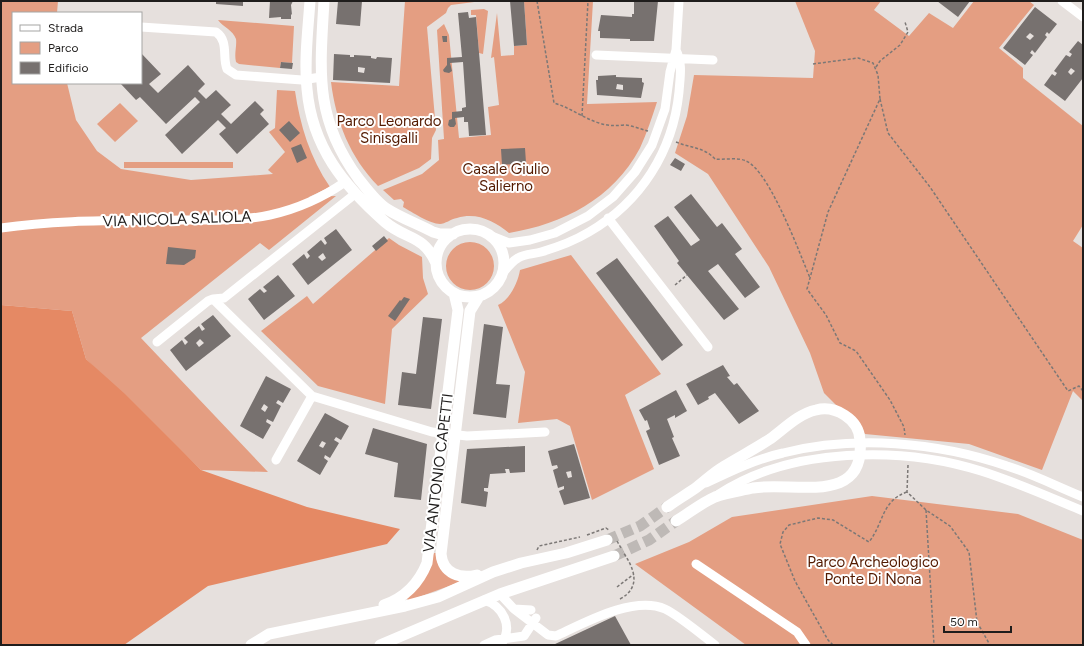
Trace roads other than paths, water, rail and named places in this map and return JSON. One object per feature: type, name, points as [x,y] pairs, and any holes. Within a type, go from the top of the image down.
[{"type":"main road","points":[[310,1],[307,79],[312,117],[319,138],[333,165],[345,182],[355,194],[392,228],[425,244],[431,250],[436,263],[439,278],[445,286],[454,293],[470,298],[478,298],[486,295],[499,284],[503,274],[504,262],[501,251],[496,242],[489,235],[476,228],[468,228],[459,230],[440,246],[436,263]]},
{"type":"main road","points":[[324,1],[321,77],[326,116],[332,135],[348,164],[364,185],[386,208],[433,232],[440,234],[453,234]]},
{"type":"main road","name":"VIA ANTONIO CAPETTI","points":[[357,615],[394,602],[410,589],[424,571],[429,547],[444,434],[458,310],[454,293]]},
{"type":"main road","name":"VIA ANTONIO CAPETTI","points":[[478,298],[470,312],[441,548],[442,561],[444,565],[456,576],[467,577],[493,572]]},
{"type":"main road","points":[[667,507],[698,486],[713,473],[769,440],[798,417],[816,410],[832,410],[844,415],[852,421],[857,430],[860,438],[859,460],[852,473],[844,481],[829,487],[755,488],[714,498],[676,521]]},
{"type":"main road","points":[[251,645],[269,634],[405,606],[438,597],[493,572],[521,563],[566,553],[607,540]]},
{"type":"main road","points":[[380,645],[395,641],[484,600],[614,556]]},
{"type":"street","points":[[503,274],[519,257],[561,245],[576,239],[612,215],[645,184],[667,145],[676,116],[679,1]]},
{"type":"street","points":[[1062,1],[1083,17]]},
{"type":"street","points":[[142,27],[216,32],[223,40],[225,65],[232,74],[307,79],[321,77]]},
{"type":"street","points":[[596,55],[677,57],[713,60]]},
{"type":"street","points":[[489,235],[509,243],[543,237],[588,216],[606,202],[635,172],[659,129],[677,57]]},
{"type":"street","name":"VIA NICOLA SALIOLA","points":[[1,228],[65,222],[233,219],[269,216],[302,206],[319,198],[345,182]]},
{"type":"street","points":[[157,342],[208,301],[224,298],[355,194]]},
{"type":"street","points":[[606,202],[612,215],[708,347]]},
{"type":"street","points":[[213,299],[312,396],[432,432],[455,435]]},
{"type":"street","points":[[276,460],[312,396]]},
{"type":"street","name":"VIA ANTONIO CAPETTI","points":[[455,435],[467,436],[545,432]]},
{"type":"street","points":[[698,486],[738,468],[783,453],[846,442],[899,444],[981,458],[1009,466],[1083,497]]},
{"type":"street","points":[[714,498],[732,486],[765,472],[797,462],[848,455],[902,456],[952,464],[992,475],[1083,511]]},
{"type":"street","points":[[696,564],[797,632],[806,645]]},
{"type":"street","points":[[500,594],[514,609],[533,617],[548,635],[556,636],[612,611],[644,605],[665,609],[715,645]]},
{"type":"street","points":[[484,600],[493,603],[502,612],[506,627],[502,642]]},
{"type":"street","points":[[514,609],[533,617]]},
{"type":"street","points":[[484,645],[495,640],[502,642],[524,636],[533,617]]},
{"type":"tunnel","points":[[607,540],[640,526],[667,507]]},
{"type":"tunnel","points":[[614,556],[649,540],[676,521]]},
{"type":"park label","name":"Parco Leonardo Sinisgalli","points":[[389,130]]},
{"type":"park label","name":"Casale Giulio Salierno","points":[[506,178]]},
{"type":"park label","name":"Parco Archeologico Ponte Di Nona","points":[[873,570]]}]
